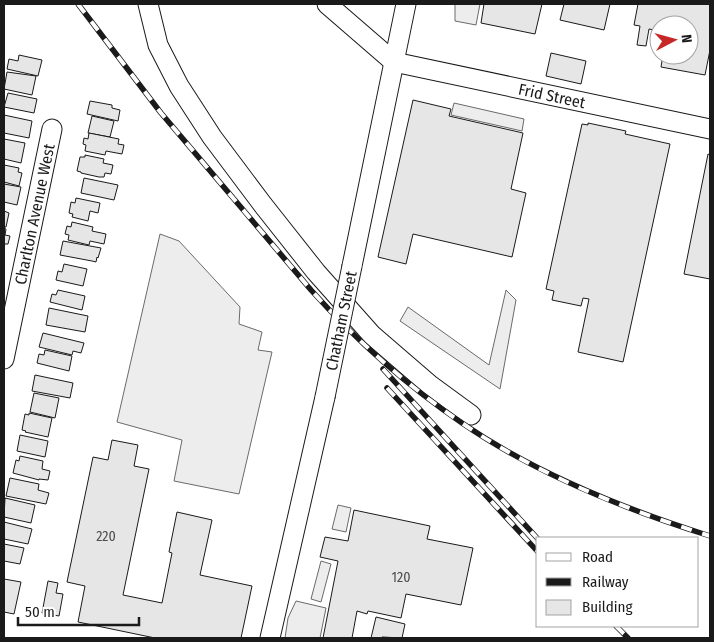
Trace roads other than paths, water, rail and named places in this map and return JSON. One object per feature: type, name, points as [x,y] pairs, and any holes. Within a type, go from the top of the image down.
[{"type":"street","points":[[148,4],[158,45],[179,86],[212,137],[316,272],[372,335],[430,385],[471,414]]},
{"type":"street","points":[[326,4],[394,62]]},
{"type":"street","name":"Chatham Street","points":[[270,638],[325,397],[406,4]]},
{"type":"street","name":"Frid Street","points":[[394,62],[710,129]]},
{"type":"street","name":"Charlton Avenue West","points":[[4,360],[52,129]]},
{"type":"railway","points":[[78,4],[161,113],[311,290],[363,344],[401,377],[462,423],[490,441],[550,474],[613,502],[710,536]]},
{"type":"railway","points":[[383,369],[536,537]]},
{"type":"railway","points":[[387,388],[536,550]]},
{"type":"railway","points":[[617,627],[628,638]]}]
